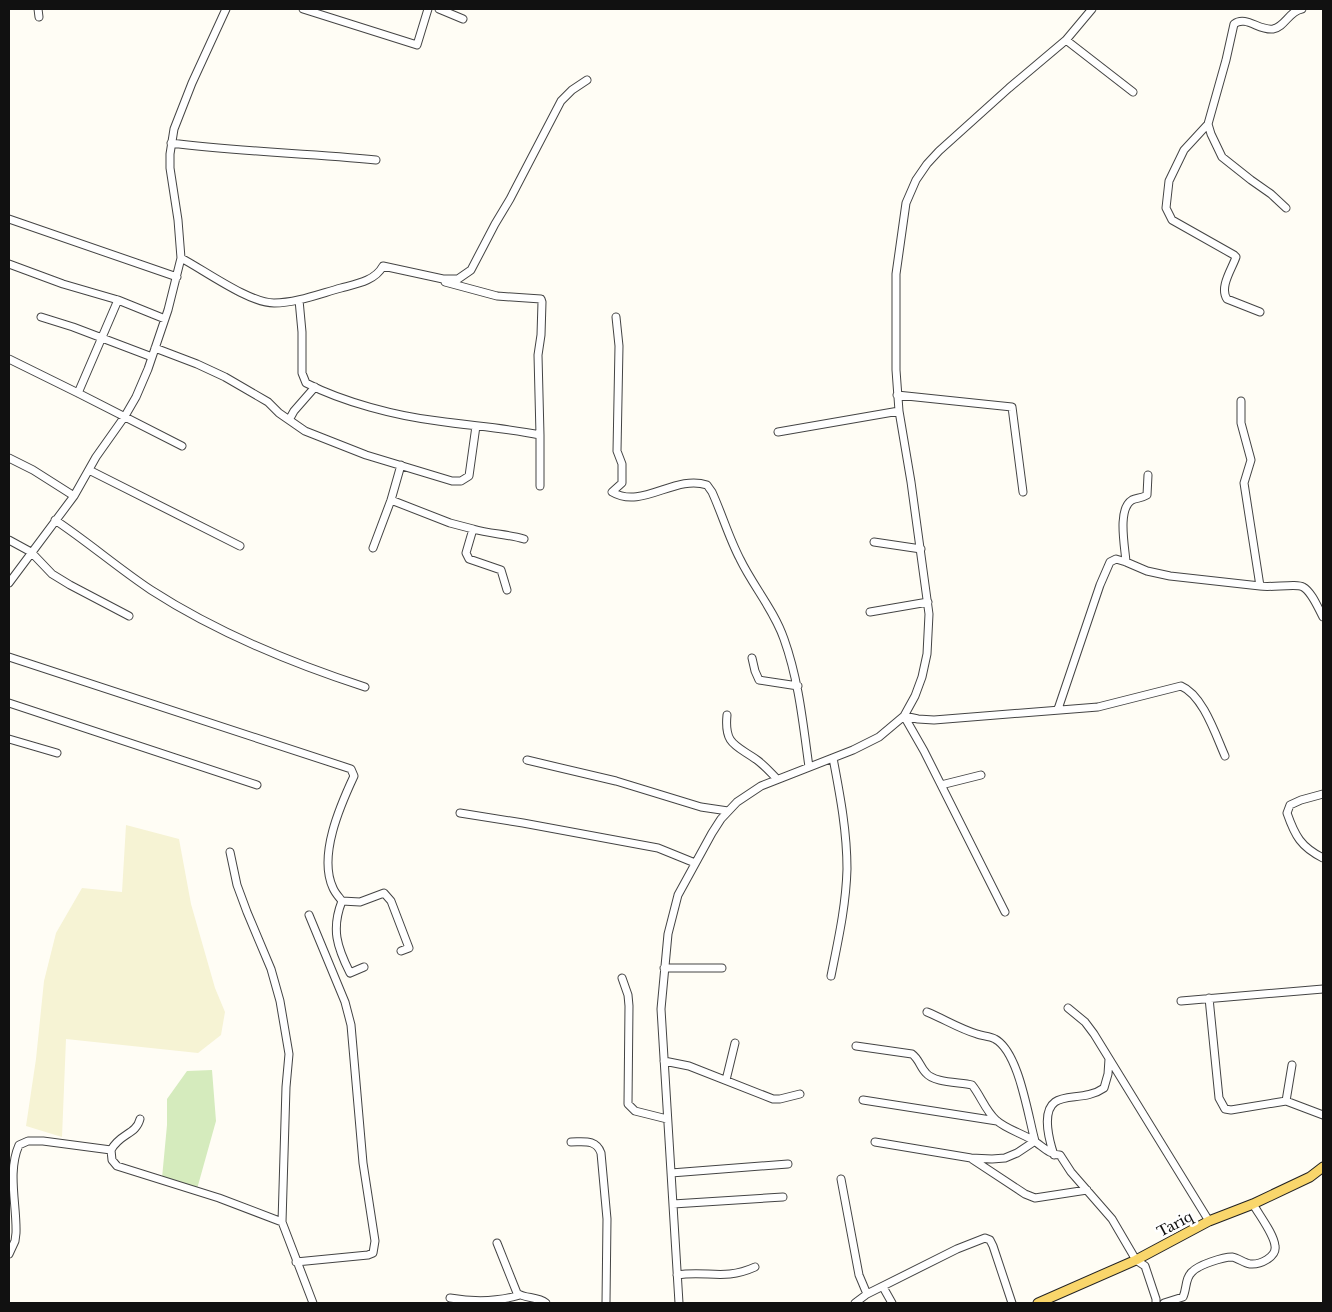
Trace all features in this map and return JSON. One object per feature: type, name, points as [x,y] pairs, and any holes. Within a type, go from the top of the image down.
[{"type":"main road","name":"Tariq","points":[[1038,1303],[1136,1260],[1209,1221],[1254,1204],[1310,1177],[1323,1167]]},
{"type":"street","points":[[38,9],[39,17]]},
{"type":"street","points":[[9,583],[74,496],[125,416],[141,387],[165,319],[181,258],[178,220],[170,168],[171,143],[174,129],[185,99],[226,9]]},
{"type":"street","points":[[303,9],[417,45],[428,9]]},
{"type":"street","points":[[439,9],[462,19]]},
{"type":"street","points":[[679,1303],[661,1009],[668,934],[678,895],[712,833],[728,811],[746,796],[777,779],[853,750],[879,737],[904,716],[915,696],[922,677],[929,638],[928,602],[912,482],[897,395],[896,274],[906,203],[916,180],[939,151],[1066,40],[1092,9]]},
{"type":"street","points":[[1260,312],[1227,299],[1224,294],[1224,289],[1236,257],[1172,220],[1166,208],[1169,181],[1184,150],[1208,124],[1234,24],[1238,20],[1273,29],[1283,23],[1291,14],[1302,9]]},
{"type":"street","points":[[1066,40],[1133,92]]},
{"type":"street","points":[[380,273],[383,266],[443,279],[458,279],[471,270],[561,101],[572,90],[587,80]]},
{"type":"street","points":[[1208,124],[1222,157],[1286,208]]},
{"type":"street","points":[[171,143],[231,150],[343,156],[376,160]]},
{"type":"street","points":[[9,219],[177,277]]},
{"type":"street","points":[[181,258],[256,300],[273,303],[299,300],[360,282],[380,273],[407,272],[497,296],[541,299],[541,335],[538,355],[540,486]]},
{"type":"street","points":[[9,264],[63,284],[118,300],[165,319]]},
{"type":"street","points":[[78,393],[118,300]]},
{"type":"street","points":[[299,300],[302,332],[302,373],[306,383],[355,402],[398,414],[540,435]]},
{"type":"street","points":[[616,317],[619,346],[617,451],[622,464],[622,483],[612,492],[622,497],[636,498],[659,490],[692,483],[707,485],[718,505],[738,557],[772,612],[784,639],[798,686],[809,767]]},
{"type":"street","points":[[40,318],[73,327],[152,357]]},
{"type":"street","points":[[155,348],[197,364],[224,377],[268,402],[279,413],[304,430],[366,455],[452,481],[464,480],[468,476],[471,468],[476,426]]},
{"type":"street","points":[[9,359],[182,446]]},
{"type":"street","points":[[289,420],[294,411],[315,387]]},
{"type":"street","points":[[897,395],[1012,407],[1023,492]]},
{"type":"street","points":[[1241,401],[1241,423],[1251,460],[1244,483],[1260,586]]},
{"type":"street","points":[[778,432],[899,411]]},
{"type":"street","points":[[9,458],[33,470],[74,496]]},
{"type":"street","points":[[373,548],[391,500],[401,465]]},
{"type":"street","points":[[89,470],[240,546]]},
{"type":"street","points":[[1126,562],[1123,531],[1125,510],[1132,500],[1147,495],[1148,475]]},
{"type":"street","points":[[391,500],[441,520],[473,529],[524,539]]},
{"type":"street","points":[[55,520],[152,590],[190,613],[265,650],[365,687]]},
{"type":"street","points":[[473,529],[466,553],[467,557],[501,570],[507,590]]},
{"type":"street","points":[[9,540],[31,552],[52,574],[129,616]]},
{"type":"street","points":[[874,542],[921,549]]},
{"type":"street","points":[[1058,709],[1106,569],[1110,562],[1116,559],[1147,571],[1170,576],[1270,588],[1296,585],[1304,587],[1323,617]]},
{"type":"street","points":[[870,612],[928,602]]},
{"type":"street","points":[[9,657],[351,769],[354,776],[336,819],[330,842],[329,868],[333,888],[342,901]]},
{"type":"street","points":[[752,658],[759,680],[798,686]]},
{"type":"street","points":[[904,716],[934,720],[1058,709],[1098,708],[1181,686],[1188,689],[1204,710],[1226,756]]},
{"type":"street","points":[[9,702],[257,785]]},
{"type":"street","points":[[727,715],[725,730],[734,745],[757,760],[777,779]]},
{"type":"street","points":[[904,716],[1005,912]]},
{"type":"street","points":[[9,739],[57,753]]},
{"type":"street","points":[[831,976],[841,927],[846,869],[843,810],[833,758]]},
{"type":"street","points":[[527,760],[616,781],[701,807],[728,811]]},
{"type":"street","points":[[941,785],[981,775]]},
{"type":"street","points":[[1323,794],[1290,805],[1286,813],[1301,844],[1323,858]]},
{"type":"street","points":[[460,813],[658,848],[695,864]]},
{"type":"street","points":[[230,852],[240,895],[274,977],[287,1039],[289,1054],[286,1087],[282,1222],[313,1303]]},
{"type":"street","points":[[342,901],[360,902],[384,894],[391,901],[409,948],[401,951]]},
{"type":"street","points":[[342,901],[337,914],[336,937],[338,944],[350,973],[364,967]]},
{"type":"street","points":[[296,1262],[368,1256],[373,1253],[375,1241],[361,1146],[351,1025],[341,992],[309,915]]},
{"type":"street","points":[[664,968],[722,968]]},
{"type":"street","points":[[622,978],[628,995],[629,1006],[628,1104],[635,1111],[667,1119]]},
{"type":"street","points":[[1181,1001],[1323,988]]},
{"type":"street","points":[[1210,998],[1219,1098],[1222,1105],[1226,1109],[1231,1110],[1286,1101],[1323,1115]]},
{"type":"street","points":[[1068,1008],[1085,1022],[1094,1034],[1209,1221]]},
{"type":"street","points":[[928,1012],[976,1034],[995,1039],[1007,1051],[1020,1079],[1036,1142]]},
{"type":"street","points":[[726,1080],[735,1043]]},
{"type":"street","points":[[856,1046],[912,1054],[931,1078],[972,1084],[978,1092],[984,1107],[997,1121],[1036,1142],[1054,1156],[1060,1155],[1071,1172],[1112,1219],[1136,1260],[1145,1266],[1156,1303]]},
{"type":"street","points":[[1054,1156],[1047,1125],[1050,1108],[1055,1102],[1063,1099],[1088,1096],[1104,1088],[1110,1060]]},
{"type":"street","points":[[664,1062],[689,1066],[773,1099],[800,1094]]},
{"type":"street","points":[[1286,1101],[1292,1065]]},
{"type":"street","points":[[863,1100],[997,1121]]},
{"type":"street","points":[[140,1118],[135,1130],[119,1138],[111,1150],[112,1160],[117,1166],[219,1198],[282,1222]]},
{"type":"street","points":[[9,1254],[15,1241],[16,1233],[13,1178],[19,1145],[28,1141],[42,1141],[111,1150]]},
{"type":"street","points":[[571,1142],[590,1141],[597,1145],[601,1153],[607,1219],[606,1303]]},
{"type":"street","points":[[874,1142],[971,1158],[1005,1158],[1036,1142]]},
{"type":"street","points":[[971,1158],[1025,1194],[1035,1198],[1087,1190]]},
{"type":"street","points":[[670,1173],[788,1164]]},
{"type":"street","points":[[841,1179],[859,1276],[867,1294]]},
{"type":"street","points":[[673,1204],[782,1196]]},
{"type":"street","points":[[1164,1303],[1183,1297],[1187,1289],[1187,1280],[1193,1271],[1219,1259],[1232,1257],[1252,1264],[1270,1258],[1276,1247],[1254,1204]]},
{"type":"street","points":[[855,1303],[867,1294],[958,1249],[985,1238],[990,1240],[993,1246],[1012,1303]]},
{"type":"street","points":[[497,1243],[515,1289],[520,1295]]},
{"type":"street","points":[[677,1275],[690,1273],[714,1276],[732,1275],[755,1267]]},
{"type":"street","points":[[883,1287],[892,1303]]},
{"type":"street","points":[[450,1298],[470,1302],[520,1295],[538,1298],[546,1303]]},
{"type":"shaded area","points":[[126,825],[179,839],[191,904],[215,988],[225,1012],[221,1035],[198,1053],[66,1039],[62,1137],[26,1126],[36,1059],[44,981],[56,933],[82,888],[122,892]]},
{"type":"green space","points":[[212,1070],[216,1121],[197,1189],[162,1178],[167,1125],[167,1099],[187,1071]]}]
